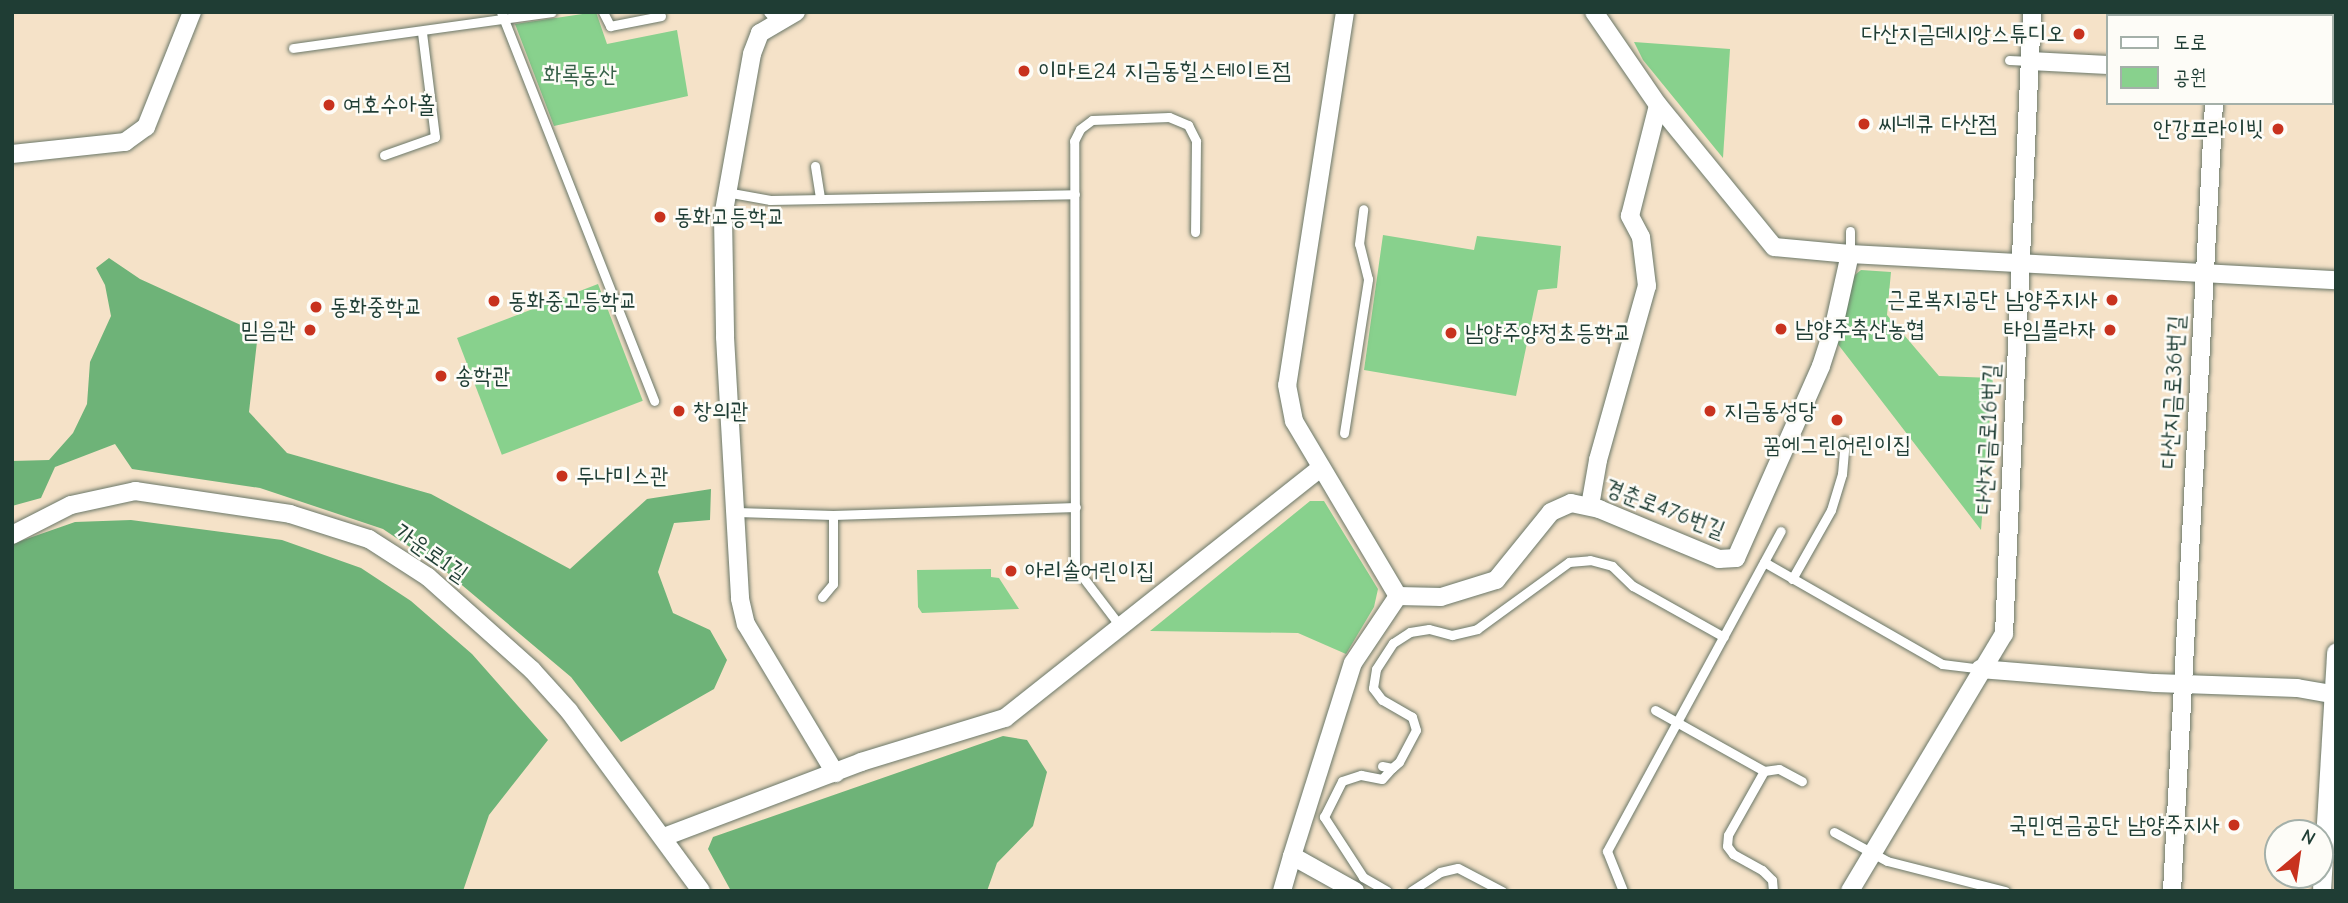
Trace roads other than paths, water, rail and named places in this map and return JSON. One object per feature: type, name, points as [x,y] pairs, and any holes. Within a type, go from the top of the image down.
[{"type":"street","points":[[12,154],[125,142],[146,127],[192,12]]},
{"type":"street","points":[[796,12],[772,16],[760,33],[752,54],[726,192],[725,337],[740,599],[747,624],[835,773]]},
{"type":"street","points":[[1282,891],[1353,663],[1398,596],[1294,421],[1287,385],[1345,12]]},
{"type":"street","points":[[1594,12],[1658,105],[1774,247],[1850,254],[2021,261],[2336,280]]},
{"type":"street","name":"다산지금로16번길","points":[[1850,891],[1980,669],[2004,634],[2032,12]]},
{"type":"street","points":[[2030,61],[2106,65]]},
{"type":"street","points":[[1590,506],[1598,460],[1647,286],[1641,237],[1630,216],[1658,105]]},
{"type":"street","name":"다산지금로36번길","points":[[2172,891],[2214,105]]},
{"type":"street","name":"경춘로476번길","points":[[1398,596],[1441,597],[1496,580],[1560,505],[1590,506],[1720,559],[1740,554],[1821,366],[1850,254]]},
{"type":"street","points":[[664,837],[835,773],[1005,718],[1320,468]]},
{"type":"street","name":"가운로1길","points":[[12,536],[71,505],[135,491],[290,514],[369,539],[428,577],[532,670],[569,711],[701,891]]},
{"type":"street","points":[[2322,891],[2336,652]]},
{"type":"street","points":[[1980,669],[2297,688],[2334,695]]},
{"type":"street","points":[[1292,856],[1355,891]]},
{"type":"lane","points":[[293,48],[552,12]]},
{"type":"lane","points":[[603,12],[610,26],[661,16]]},
{"type":"lane","points":[[503,17],[654,401]]},
{"type":"lane","points":[[384,155],[435,137],[422,32]]},
{"type":"lane","points":[[2009,60],[2030,61]]},
{"type":"lane","points":[[1120,626],[1075,567],[1074,141],[1080,129],[1092,120],[1169,117],[1188,125],[1196,141],[1195,232]]},
{"type":"lane","points":[[815,166],[820,198]]},
{"type":"lane","points":[[726,192],[770,200],[1075,194]]},
{"type":"lane","points":[[1343,433],[1367,279],[1359,244],[1363,209]]},
{"type":"lane","points":[[1850,231],[1850,254]]},
{"type":"lane","points":[[1793,579],[1831,510],[1842,474],[1845,441]]},
{"type":"lane","points":[[737,512],[833,515],[1076,507]]},
{"type":"lane","points":[[822,597],[833,584],[833,515]]},
{"type":"lane","points":[[1623,891],[1607,851],[1679,723],[1781,531]]},
{"type":"lane","points":[[1387,891],[1363,877],[1346,857],[1324,817],[1342,781],[1361,775],[1382,779],[1392,768],[1417,722],[1382,700],[1373,688],[1376,669],[1392,643],[1410,632],[1429,629],[1452,635],[1477,629],[1569,562],[1590,560],[1612,566],[1633,586],[1724,637]]},
{"type":"lane","points":[[1764,562],[1942,664],[1980,669]]},
{"type":"lane","points":[[1655,710],[1764,771],[1779,769],[1802,781]]},
{"type":"lane","points":[[1382,766],[1392,768]]},
{"type":"lane","points":[[1764,771],[1728,835],[1727,846],[1733,855],[1762,870],[1772,880],[1773,891]]},
{"type":"lane","points":[[1834,832],[1899,864],[2005,891]]},
{"type":"lane","points":[[1411,891],[1440,872],[1458,868],[1502,891]]},
{"type":"place","name":"다산지금데시앙스튜디오","points":[[2079,34]]},
{"type":"place","name":"이마트24 지금동힐스테이트점","points":[[1024,71]]},
{"type":"place","name":"여호수아홀","points":[[329,105]]},
{"type":"place","name":"씨네큐 다산점","points":[[1864,124]]},
{"type":"place","name":"안강프라이빗","points":[[2278,129]]},
{"type":"place","name":"동화고등학교","points":[[660,217]]},
{"type":"place","name":"근로복지공단 남양주지사","points":[[2112,300]]},
{"type":"place","name":"동화중고등학교","points":[[494,301]]},
{"type":"place","name":"동화중학교","points":[[316,307]]},
{"type":"place","name":"남양주축산농협","points":[[1781,329]]},
{"type":"place","name":"믿음관","points":[[310,330]]},
{"type":"place","name":"타임플라자","points":[[2110,330]]},
{"type":"place","name":"남양주양정초등학교","points":[[1451,333]]},
{"type":"place","name":"송학관","points":[[441,376]]},
{"type":"place","name":"창의관","points":[[679,411]]},
{"type":"place","name":"지금동성당","points":[[1710,411]]},
{"type":"place","name":"꿈에그린어린이집","points":[[1837,420]]},
{"type":"place","name":"두나미스관","points":[[562,476]]},
{"type":"place","name":"아리솔어린이집","points":[[1011,571]]},
{"type":"place","name":"국민연금공단 남양주지사","points":[[2234,825]]},
{"type":"park label","name":"화록동산","points":[[580,75]]}]
